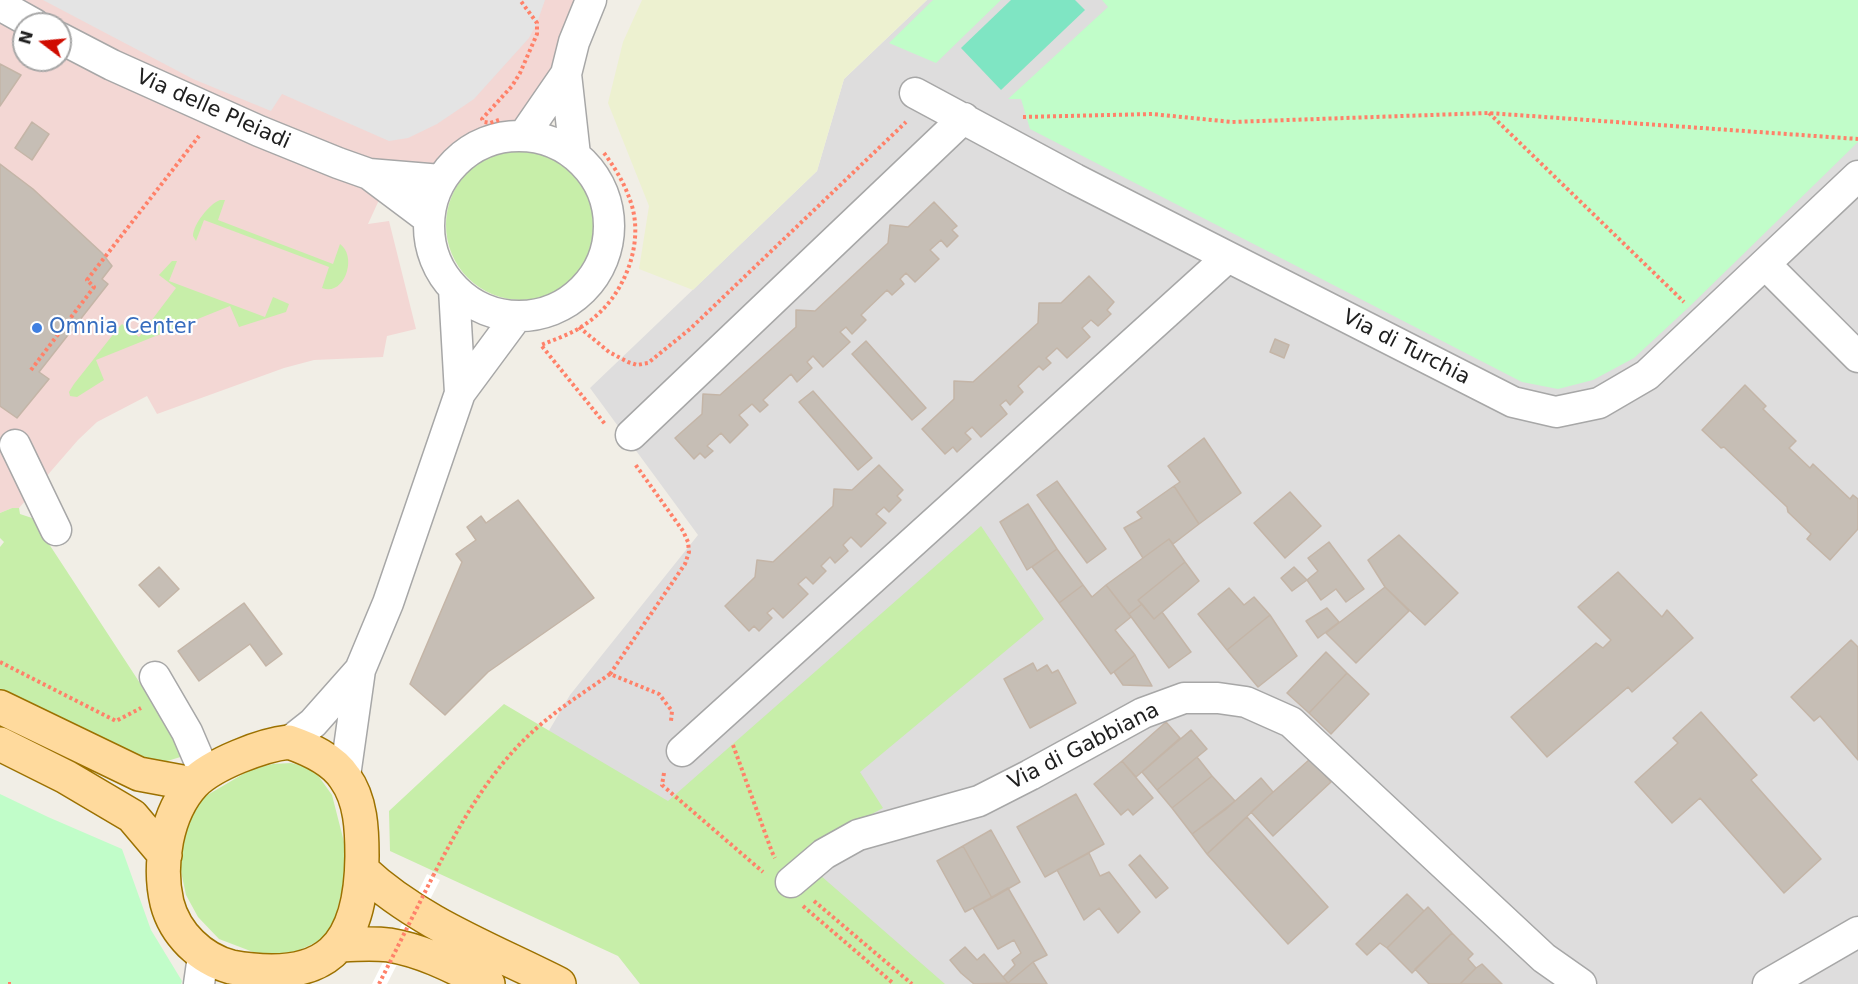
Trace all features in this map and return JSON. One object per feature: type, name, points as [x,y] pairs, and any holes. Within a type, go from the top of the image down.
[{"type":"main road","points":[[0,707],[140,774],[199,779]]},
{"type":"main road","points":[[289,742],[323,758],[345,776],[355,794],[359,812],[362,870],[354,916],[342,945],[331,958],[315,968],[298,974],[262,979],[228,966],[201,970],[189,942],[178,927],[168,906],[163,883],[165,855],[177,810],[199,779],[258,748],[289,742]]},
{"type":"main road","points":[[0,744],[66,777],[132,816],[165,855]]},
{"type":"main road","points":[[362,870],[399,902],[426,918],[559,984]]},
{"type":"main road","points":[[342,945],[387,945],[415,951],[434,957],[488,984]]},
{"type":"street","points":[[524,135],[566,74],[574,42],[591,0]]},
{"type":"street","name":"Via delle Pleiadi","points":[[72,44],[112,66],[212,110],[369,174],[429,219]]},
{"type":"street","points":[[566,74],[587,151],[592,172],[604,195],[609,219],[607,244],[599,268],[584,288],[564,304],[541,313],[517,316],[482,309],[454,289],[434,256],[430,244],[429,219],[431,206],[441,180],[456,161],[476,146],[499,137],[524,135],[587,151]]},
{"type":"street","name":"Via di Turchia","points":[[922,96],[1075,179],[1513,402],[1556,412],[1599,404],[1647,375],[1858,176]]},
{"type":"street","points":[[625,443],[964,118]]},
{"type":"street","name":"Via delle Pleiadi","points":[[369,174],[441,180]]},
{"type":"street","points":[[672,748],[1228,257]]},
{"type":"street","points":[[1765,264],[1858,357]]},
{"type":"street","points":[[454,289],[460,393]]},
{"type":"street","points":[[345,776],[360,670],[388,603],[460,393],[517,316]]},
{"type":"street","points":[[15,445],[56,530]]},
{"type":"street","points":[[289,742],[313,723],[360,670]]},
{"type":"street","points":[[160,686],[187,732],[199,779]]},
{"type":"street","name":"Via di Gabbiana","points":[[786,886],[824,854],[858,836],[979,801],[1143,713],[1184,698],[1218,698],[1246,702],[1291,722],[1544,958],[1581,984]]},
{"type":"street","points":[[0,758],[66,777]]},
{"type":"street","points":[[1768,984],[1858,932]]},
{"type":"path","points":[[579,327],[617,357],[638,365],[648,363],[690,329],[922,96]]},
{"type":"path","points":[[32,370],[94,287],[87,280],[204,130],[212,110]]},
{"type":"path","points":[[1488,113],[1704,321]]},
{"type":"path","points":[[1016,117],[1152,114],[1232,122],[1488,113],[1858,139]]},
{"type":"path","points":[[379,984],[433,876],[476,800],[512,752],[549,718],[610,674],[678,574],[689,552],[683,531],[625,443],[541,345],[586,324],[612,301],[628,269],[635,241],[633,207],[619,172],[587,151]]},
{"type":"path","points":[[0,662],[116,721],[160,686]]},
{"type":"path","points":[[610,674],[659,694],[672,711],[672,748],[662,785],[786,886],[894,984]]},
{"type":"shaded area","points":[[0,0],[591,0],[566,74],[511,136],[499,137],[476,146],[465,153],[448,170],[390,176],[368,224],[389,221],[416,329],[387,336],[383,357],[314,360],[284,368],[157,414],[147,396],[97,422],[78,440],[19,508],[0,513]]},
{"type":"shaded area","points":[[43,0],[545,0],[529,38],[474,99],[437,124],[408,138],[389,141],[282,94],[271,111],[193,79],[72,15],[72,12],[66,12]]},
{"type":"shaded area","points":[[927,0],[1858,0],[1858,984],[792,984],[524,773],[570,695],[698,535],[590,388],[817,171],[844,79]]},
{"type":"green space","points":[[642,0],[927,0],[844,79],[817,171],[693,290],[639,269],[649,206],[608,103],[623,42]]},
{"type":"green space","points":[[933,0],[1001,0],[936,63],[889,43]]},
{"type":"green space","points":[[1011,0],[1075,0],[1085,10],[1001,90],[961,48]]},
{"type":"green space","points":[[1102,0],[1858,0],[1858,142],[1634,358],[1593,380],[1558,389],[1522,382],[1030,129],[1021,99],[1008,99],[1108,7]]},
{"type":"green space","points":[[521,150],[536,151],[550,156],[574,172],[590,196],[595,210],[595,240],[590,254],[574,278],[550,294],[536,299],[521,300],[506,299],[492,294],[468,278],[452,254],[447,240],[446,225],[447,210],[452,196],[468,172],[492,156],[506,151]]},
{"type":"green space","points":[[220,200],[225,200],[218,220],[333,264],[340,244],[348,258],[346,274],[342,281],[337,287],[322,288],[329,267],[204,220],[196,241],[193,236],[199,221],[211,206]]},
{"type":"green space","points":[[172,261],[177,261],[169,281],[265,317],[273,297],[289,304],[286,312],[239,327],[230,306],[96,360],[104,380],[77,397],[70,396],[69,392],[74,384],[122,324],[139,337],[176,288],[159,275]]},
{"type":"green space","points":[[19,508],[20,514],[32,518],[187,755],[164,762],[142,761],[0,692],[0,547],[4,542],[0,538],[0,513]]},
{"type":"green space","points":[[981,526],[1044,619],[860,772],[883,808],[797,855],[945,984],[640,984],[618,956],[390,851],[389,811],[504,704],[668,801]]},
{"type":"green space","points":[[291,763],[306,767],[317,774],[332,795],[344,842],[347,869],[335,919],[321,940],[295,952],[261,955],[219,939],[198,917],[186,895],[178,857],[185,821],[204,797],[250,770],[273,764]]},
{"type":"green space","points":[[0,794],[122,849],[151,930],[182,981],[181,984],[0,984]]},
{"type":"pier","points":[[427,874],[440,880],[387,984],[372,984]]},
{"type":"building","points":[[0,64],[21,75],[0,106]]},
{"type":"building","points":[[32,122],[49,134],[32,160],[15,148]]},
{"type":"building","name":"Omnia Center","points":[[0,164],[33,189],[102,253],[112,266],[102,279],[108,284],[39,372],[49,379],[17,418],[0,406]]},
{"type":"building","points":[[934,202],[957,226],[952,230],[958,236],[947,247],[941,240],[930,250],[939,259],[915,282],[906,273],[900,279],[904,284],[892,295],[887,290],[861,315],[866,320],[852,334],[846,327],[840,332],[850,342],[823,367],[813,356],[807,362],[812,368],[797,382],[791,374],[763,400],[768,405],[760,412],[752,404],[739,415],[748,425],[730,443],[721,433],[707,446],[713,451],[705,458],[700,453],[694,459],[675,438],[702,414],[703,394],[720,395],[796,327],[796,310],[815,311],[888,243],[890,225],[908,227]]},
{"type":"building","points":[[1089,276],[1114,302],[1107,310],[1111,314],[1098,326],[1091,320],[1082,328],[1090,337],[1067,358],[1057,348],[1046,358],[1051,363],[1043,370],[1039,366],[1018,386],[1023,392],[1010,405],[1006,400],[1000,405],[1007,414],[981,437],[972,427],[965,433],[971,439],[957,452],[953,447],[945,454],[922,429],[954,399],[954,381],[973,382],[1038,323],[1039,303],[1061,303]]},
{"type":"building","points":[[1275,339],[1289,345],[1284,358],[1270,352]]},
{"type":"building","points":[[866,341],[926,408],[912,420],[852,354]]},
{"type":"building","points":[[1745,385],[1766,406],[1763,409],[1796,441],[1789,448],[1810,468],[1813,464],[1850,499],[1853,495],[1858,499],[1858,529],[1830,560],[1807,539],[1811,534],[1788,512],[1787,507],[1724,447],[1721,448],[1702,430]]},
{"type":"building","points":[[813,391],[872,458],[858,470],[799,402]]},
{"type":"building","points":[[1204,438],[1241,493],[1199,524],[1174,486],[1180,482],[1168,466]]},
{"type":"building","points":[[879,465],[903,490],[897,496],[901,500],[889,512],[884,507],[876,514],[886,523],[861,547],[851,537],[843,545],[848,551],[835,563],[830,557],[821,566],[826,571],[813,584],[806,577],[798,584],[808,594],[783,618],[773,608],[767,613],[772,618],[759,631],[754,626],[749,631],[725,606],[755,577],[757,560],[773,562],[833,506],[834,489],[852,490]]},
{"type":"building","points":[[1057,481],[1106,549],[1087,563],[1037,495]]},
{"type":"building","points":[[1174,486],[1199,524],[1173,544],[1169,539],[1143,558],[1124,528],[1142,518],[1137,512]]},
{"type":"building","points":[[1290,492],[1321,526],[1285,558],[1254,523]]},
{"type":"building","points":[[518,500],[594,598],[488,672],[445,715],[410,684],[462,562],[456,554],[476,540],[467,527],[481,516],[486,523]]},
{"type":"building","points":[[1028,504],[1057,549],[1027,570],[1000,522]]},
{"type":"building","points":[[1399,535],[1458,593],[1425,625],[1385,587],[1368,560]]},
{"type":"building","points":[[1169,539],[1185,562],[1138,600],[1142,604],[1129,614],[1106,585]]},
{"type":"building","points":[[1329,542],[1364,589],[1346,602],[1336,589],[1321,600],[1307,580],[1318,571],[1308,558]]},
{"type":"building","points":[[1057,549],[1083,585],[1059,603],[1032,567]]},
{"type":"building","points":[[1185,562],[1199,581],[1154,619],[1138,600]]},
{"type":"building","points":[[159,567],[179,589],[159,607],[139,585]]},
{"type":"building","points":[[1294,567],[1307,580],[1292,591],[1281,578]]},
{"type":"building","points":[[1618,572],[1662,617],[1667,610],[1693,638],[1632,692],[1628,687],[1547,757],[1511,717],[1596,643],[1603,648],[1611,640],[1578,607]]},
{"type":"building","points":[[1083,585],[1092,597],[1106,585],[1131,617],[1115,630],[1135,655],[1111,674],[1059,603]]},
{"type":"building","points":[[1385,587],[1409,611],[1356,663],[1326,633]]},
{"type":"building","points":[[1229,588],[1244,605],[1254,597],[1270,615],[1227,650],[1198,614]]},
{"type":"building","points":[[244,603],[282,654],[266,666],[250,644],[199,681],[178,651]]},
{"type":"building","points":[[1142,604],[1154,619],[1162,612],[1191,652],[1169,668],[1129,614]]},
{"type":"building","points":[[1327,608],[1339,622],[1318,638],[1306,621]]},
{"type":"building","points":[[1270,615],[1297,656],[1258,687],[1227,650]]},
{"type":"building","points":[[1851,640],[1858,647],[1858,760],[1820,716],[1814,721],[1791,697]]},
{"type":"building","points":[[1326,652],[1347,673],[1309,713],[1287,693]]},
{"type":"building","points":[[1135,655],[1152,686],[1123,685],[1114,672]]},
{"type":"building","points":[[1033,663],[1037,671],[1047,665],[1052,673],[1058,670],[1076,703],[1030,728],[1004,679]]},
{"type":"building","points":[[1347,673],[1369,694],[1331,734],[1309,713]]},
{"type":"building","points":[[1701,712],[1757,775],[1751,780],[1821,859],[1784,893],[1700,798],[1672,823],[1635,782],[1678,743],[1673,738]]},
{"type":"building","points":[[1166,722],[1180,738],[1136,777],[1122,761]]},
{"type":"building","points":[[1191,730],[1207,749],[1157,790],[1142,772]]},
{"type":"building","points":[[1197,757],[1212,776],[1172,808],[1157,790]]},
{"type":"building","points":[[1310,759],[1331,782],[1273,836],[1251,812]]},
{"type":"building","points":[[1122,761],[1153,798],[1133,815],[1128,809],[1121,815],[1094,784]]},
{"type":"building","points":[[1212,776],[1235,801],[1192,834],[1172,808]]},
{"type":"building","points":[[1261,778],[1273,792],[1207,854],[1192,834],[1225,810]]},
{"type":"building","points":[[1076,794],[1104,844],[1045,877],[1017,827]]},
{"type":"building","points":[[1247,817],[1328,907],[1288,944],[1207,854]]},
{"type":"building","points":[[991,830],[1020,882],[992,898],[963,846]]},
{"type":"building","points":[[963,846],[992,898],[965,912],[937,861]]},
{"type":"building","points":[[1089,853],[1100,876],[1109,872],[1140,912],[1118,933],[1099,908],[1084,920],[1057,870]]},
{"type":"building","points":[[1140,855],[1168,888],[1156,898],[1129,865]]},
{"type":"building","points":[[1008,888],[1047,955],[1033,962],[1008,983],[1003,977],[1015,965],[1012,960],[1021,953],[1014,940],[998,949],[973,908]]},
{"type":"building","points":[[1407,894],[1424,911],[1387,948],[1380,943],[1367,955],[1356,944]]},
{"type":"building","points":[[1428,907],[1452,933],[1412,973],[1387,948]]},
{"type":"building","points":[[1452,933],[1473,954],[1468,959],[1476,968],[1460,984],[1429,984],[1415,969]]},
{"type":"building","points":[[965,947],[977,960],[984,954],[1008,983],[974,984],[950,960]]},
{"type":"building","points":[[1033,962],[1047,984],[1007,984],[1008,983]]},
{"type":"building","points":[[1482,964],[1502,984],[1460,984],[1476,968]]},
{"type":"place","name":"Omnia Center","points":[[37,328]]}]
